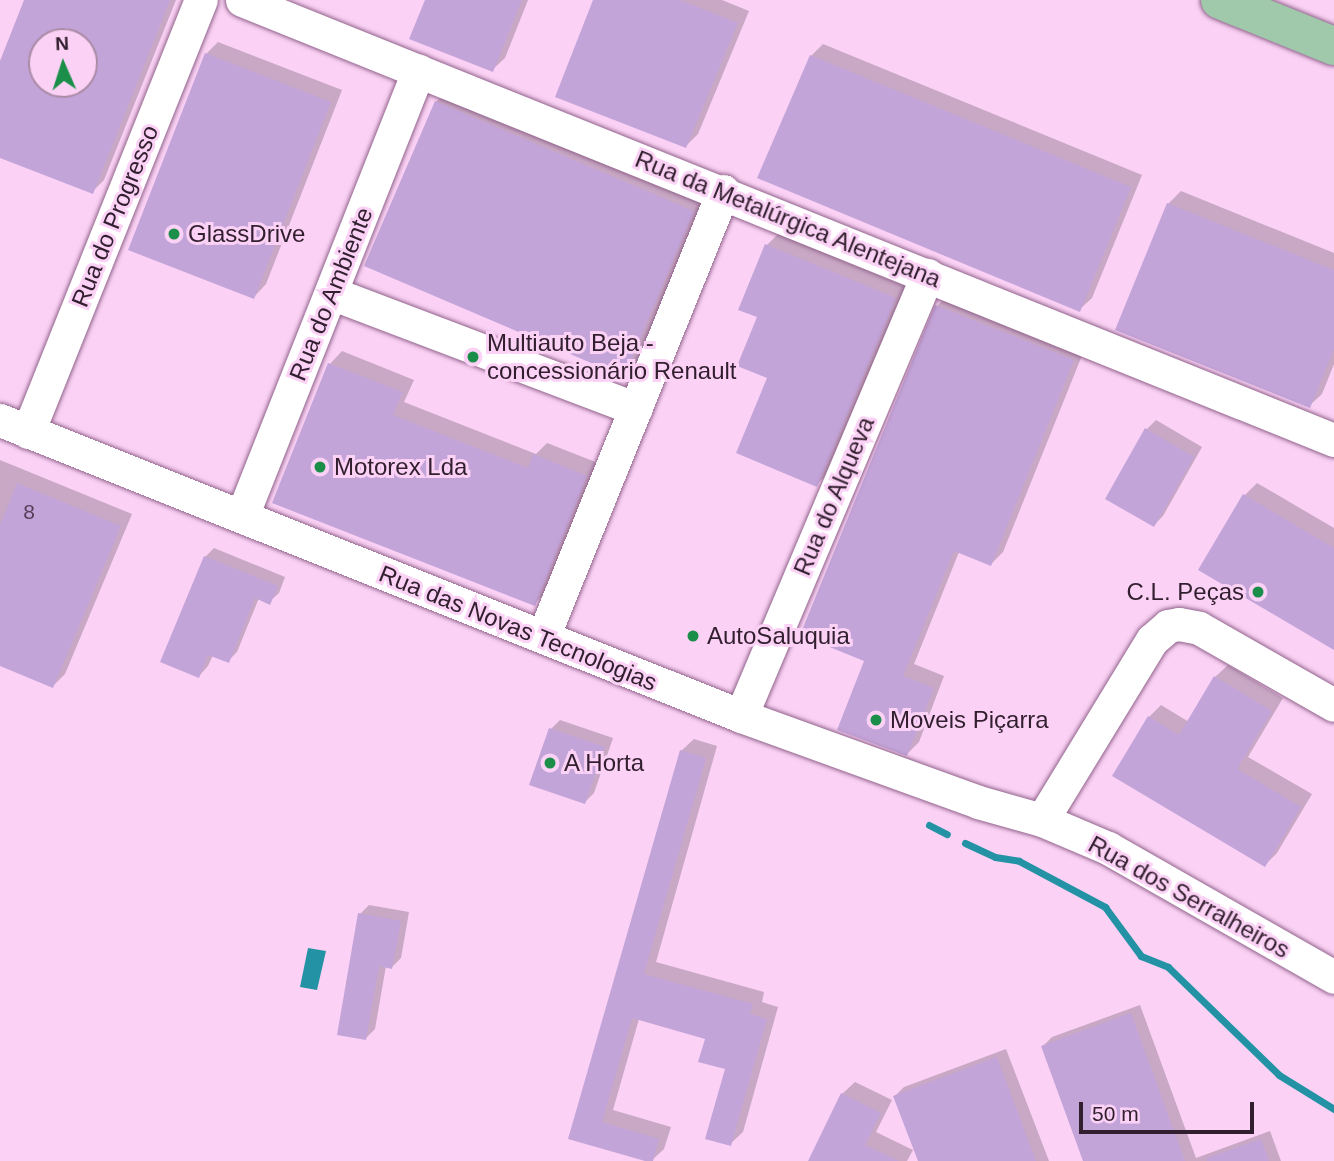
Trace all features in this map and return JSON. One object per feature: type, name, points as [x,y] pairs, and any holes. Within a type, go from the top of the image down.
[{"type":"main road","points":[[1220,0],[1334,46]]},
{"type":"street","name":"Rua do Progresso","points":[[14,426],[201,0]]},
{"type":"street","name":"Rua da Metalúrgica Alentejana","points":[[242,0],[723,191],[1334,440]]},
{"type":"street","name":"Rua do Ambiente","points":[[242,516],[418,71]]},
{"type":"street","points":[[543,637],[723,191]]},
{"type":"street","name":"Rua do Alqueva","points":[[741,716],[927,275]]},
{"type":"street","points":[[331,293],[636,410]]},
{"type":"street","name":"Rua das Novas Tecnologias","points":[[14,426],[741,716],[978,802],[1042,820]]},
{"type":"street","points":[[1042,820],[1152,640],[1168,626],[1178,624],[1199,628],[1334,705]]},
{"type":"street","name":"Rua dos Serralheiros","points":[[1042,820],[1108,848],[1334,977]]},
{"type":"water","points":[[308,948],[326,951],[317,990],[300,987]]},
{"type":"building","points":[[24,0],[170,0],[93,194],[0,158],[0,61]]},
{"type":"building","points":[[425,0],[522,0],[493,72],[409,39]]},
{"type":"building","points":[[593,0],[680,0],[738,23],[686,148],[555,97]]},
{"type":"building","points":[[205,53],[331,102],[254,299],[128,250]]},
{"type":"building","points":[[810,55],[1131,187],[1080,312],[757,178]]},
{"type":"building","points":[[435,101],[694,211],[624,377],[364,266]]},
{"type":"building","points":[[1167,203],[1334,270],[1334,349],[1310,408],[1115,330]]},
{"type":"building","points":[[765,244],[896,298],[817,487],[736,453],[767,378],[737,366],[757,317],[738,310]]},
{"type":"building","points":[[935,305],[1074,360],[991,566],[954,551],[903,676],[934,688],[907,756],[837,730],[864,661],[800,635]]},
{"type":"building","points":[[328,363],[403,392],[393,415],[528,468],[533,454],[587,476],[535,606],[272,503]]},
{"type":"building","points":[[1145,428],[1194,457],[1154,527],[1105,499]]},
{"type":"building","points":[[17,483],[121,526],[53,688],[0,666],[0,525]]},
{"type":"building","points":[[1243,494],[1334,548],[1334,650],[1198,570]]},
{"type":"building","points":[[204,556],[278,586],[270,605],[255,598],[229,663],[208,655],[199,678],[160,662]]},
{"type":"building","points":[[1214,676],[1272,711],[1237,769],[1301,807],[1265,867],[1112,776],[1148,716],[1179,735]]},
{"type":"building","points":[[549,728],[605,747],[585,804],[529,785]]},
{"type":"building","points":[[680,750],[706,758],[644,974],[753,1004],[750,1014],[767,1019],[731,1146],[705,1139],[725,1069],[698,1062],[705,1039],[632,1018],[602,1122],[659,1139],[653,1161],[645,1161],[568,1139]]},
{"type":"building","points":[[358,913],[401,921],[392,969],[379,966],[366,1040],[337,1035]]},
{"type":"building","points":[[1131,1013],[1185,1161],[1083,1161],[1041,1046]]},
{"type":"building","points":[[997,1057],[1036,1161],[918,1161],[893,1096]]},
{"type":"building","points":[[841,1093],[881,1113],[865,1145],[899,1161],[808,1161]]},
{"type":"building","points":[[1261,1139],[1269,1161],[1207,1161],[1207,1158]]},
{"type":"waterway","points":[[929,825],[947,834]]},
{"type":"waterway","points":[[965,843],[995,857],[1019,861],[1105,907],[1141,956],[1168,967],[1279,1075],[1334,1109]]},
{"type":"place","name":"GlassDrive","points":[[174,234]]},
{"type":"place","name":"Multiauto Beja - concessionário Renault","points":[[473,357]]},
{"type":"place","name":"Motorex Lda","points":[[320,467]]},
{"type":"place","name":"C.L. Peças","points":[[1258,592]]},
{"type":"place","name":"AutoSaluquia","points":[[693,636]]},
{"type":"place","name":"Moveis Piçarra","points":[[876,720]]},
{"type":"place","name":"A Horta","points":[[550,763]]}]
